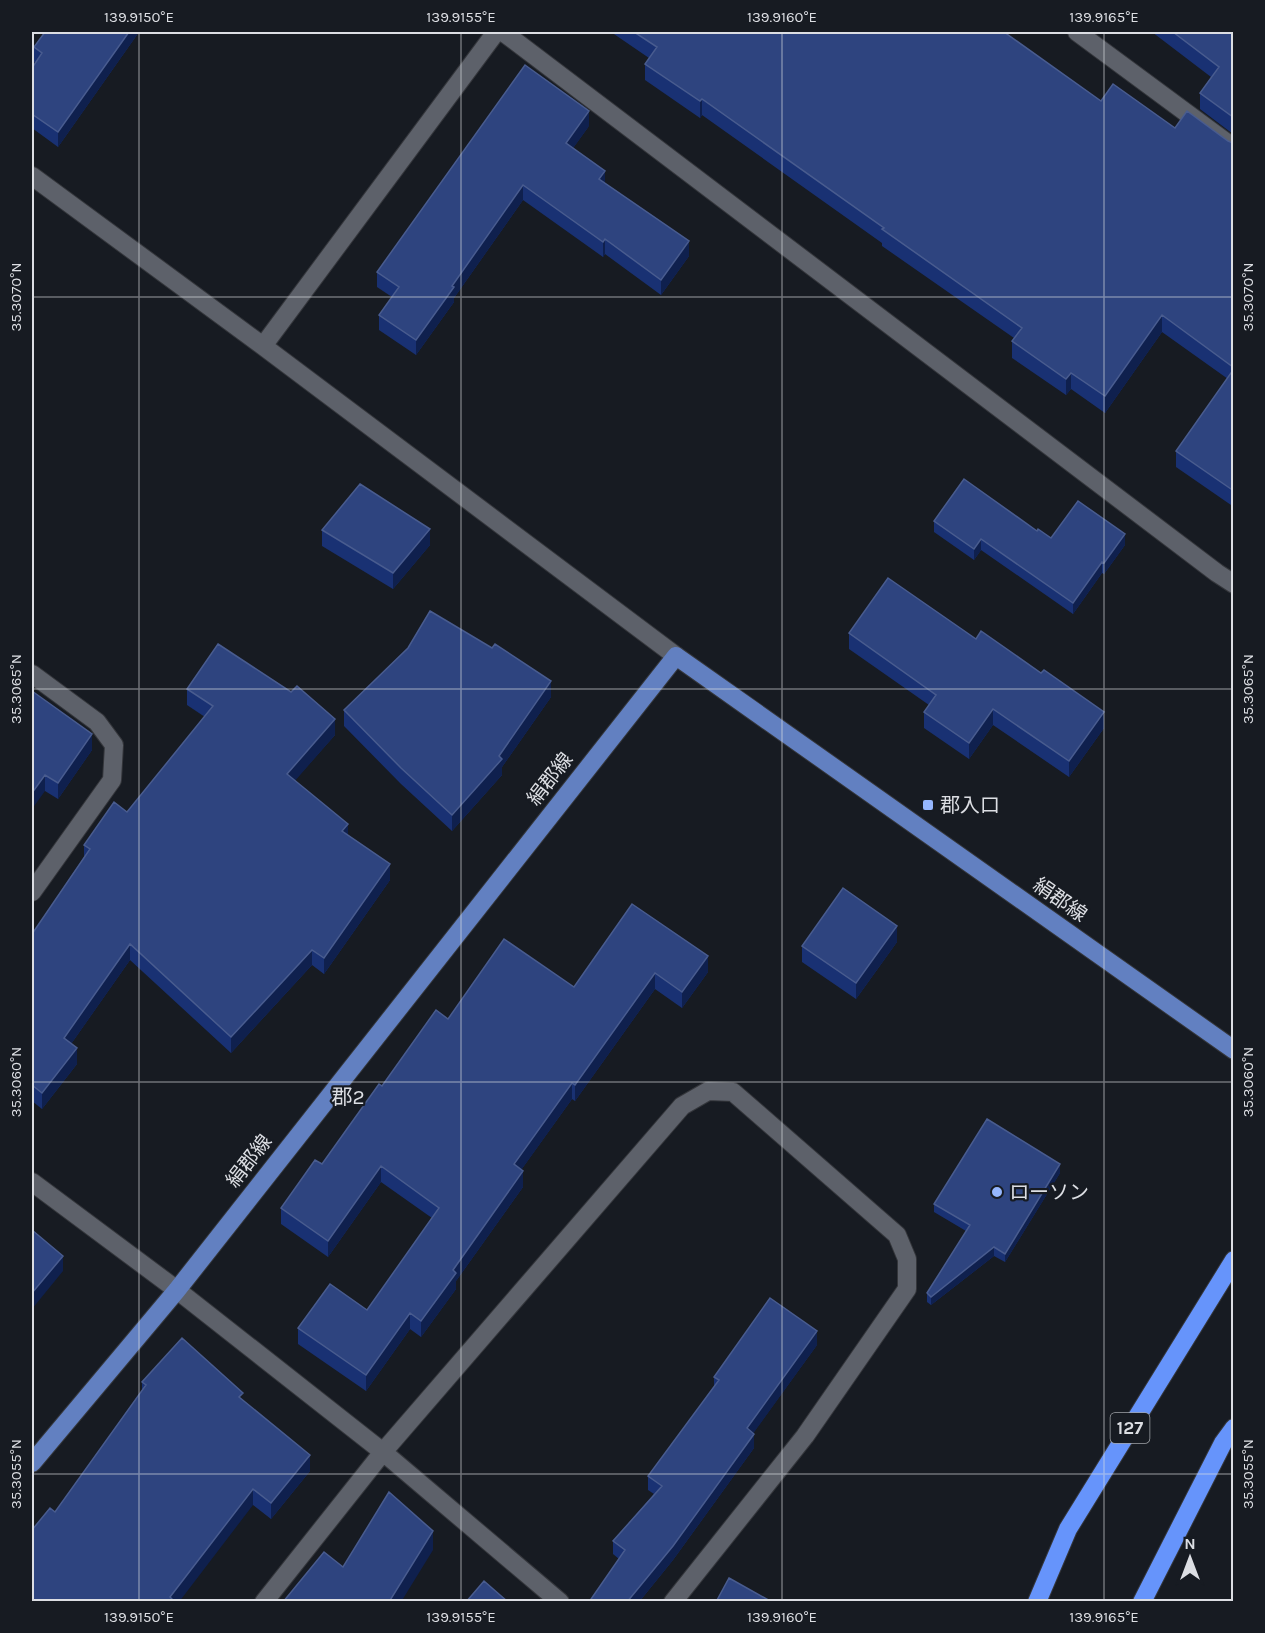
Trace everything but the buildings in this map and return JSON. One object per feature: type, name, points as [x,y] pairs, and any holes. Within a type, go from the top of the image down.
[{"type":"highway","name":"127","points":[[1036,1602],[1068,1529],[1233,1260]]},
{"type":"highway","points":[[1142,1602],[1223,1443],[1233,1428]]},
{"type":"main road","name":"絹郡線","points":[[32,1463],[177,1290],[676,656],[1233,1050]]},
{"type":"street","points":[[263,346],[496,32]]},
{"type":"street","points":[[503,32],[1233,584]]},
{"type":"street","points":[[1077,32],[1233,148]]},
{"type":"street","points":[[32,176],[676,656]]},
{"type":"street","points":[[32,674],[97,722],[114,745],[112,780],[32,892]]},
{"type":"street","points":[[264,1602],[383,1452],[682,1106],[708,1091],[733,1092],[897,1235],[907,1259],[907,1289],[805,1436],[674,1602]]},
{"type":"street","points":[[32,1182],[177,1290],[383,1452],[560,1602]]},
{"type":"place","name":"郡入口","points":[[928,805]]},
{"type":"place","name":"ローソン","points":[[997,1192]]},
{"type":"district","name":"郡2","points":[[348,1097]]}]
